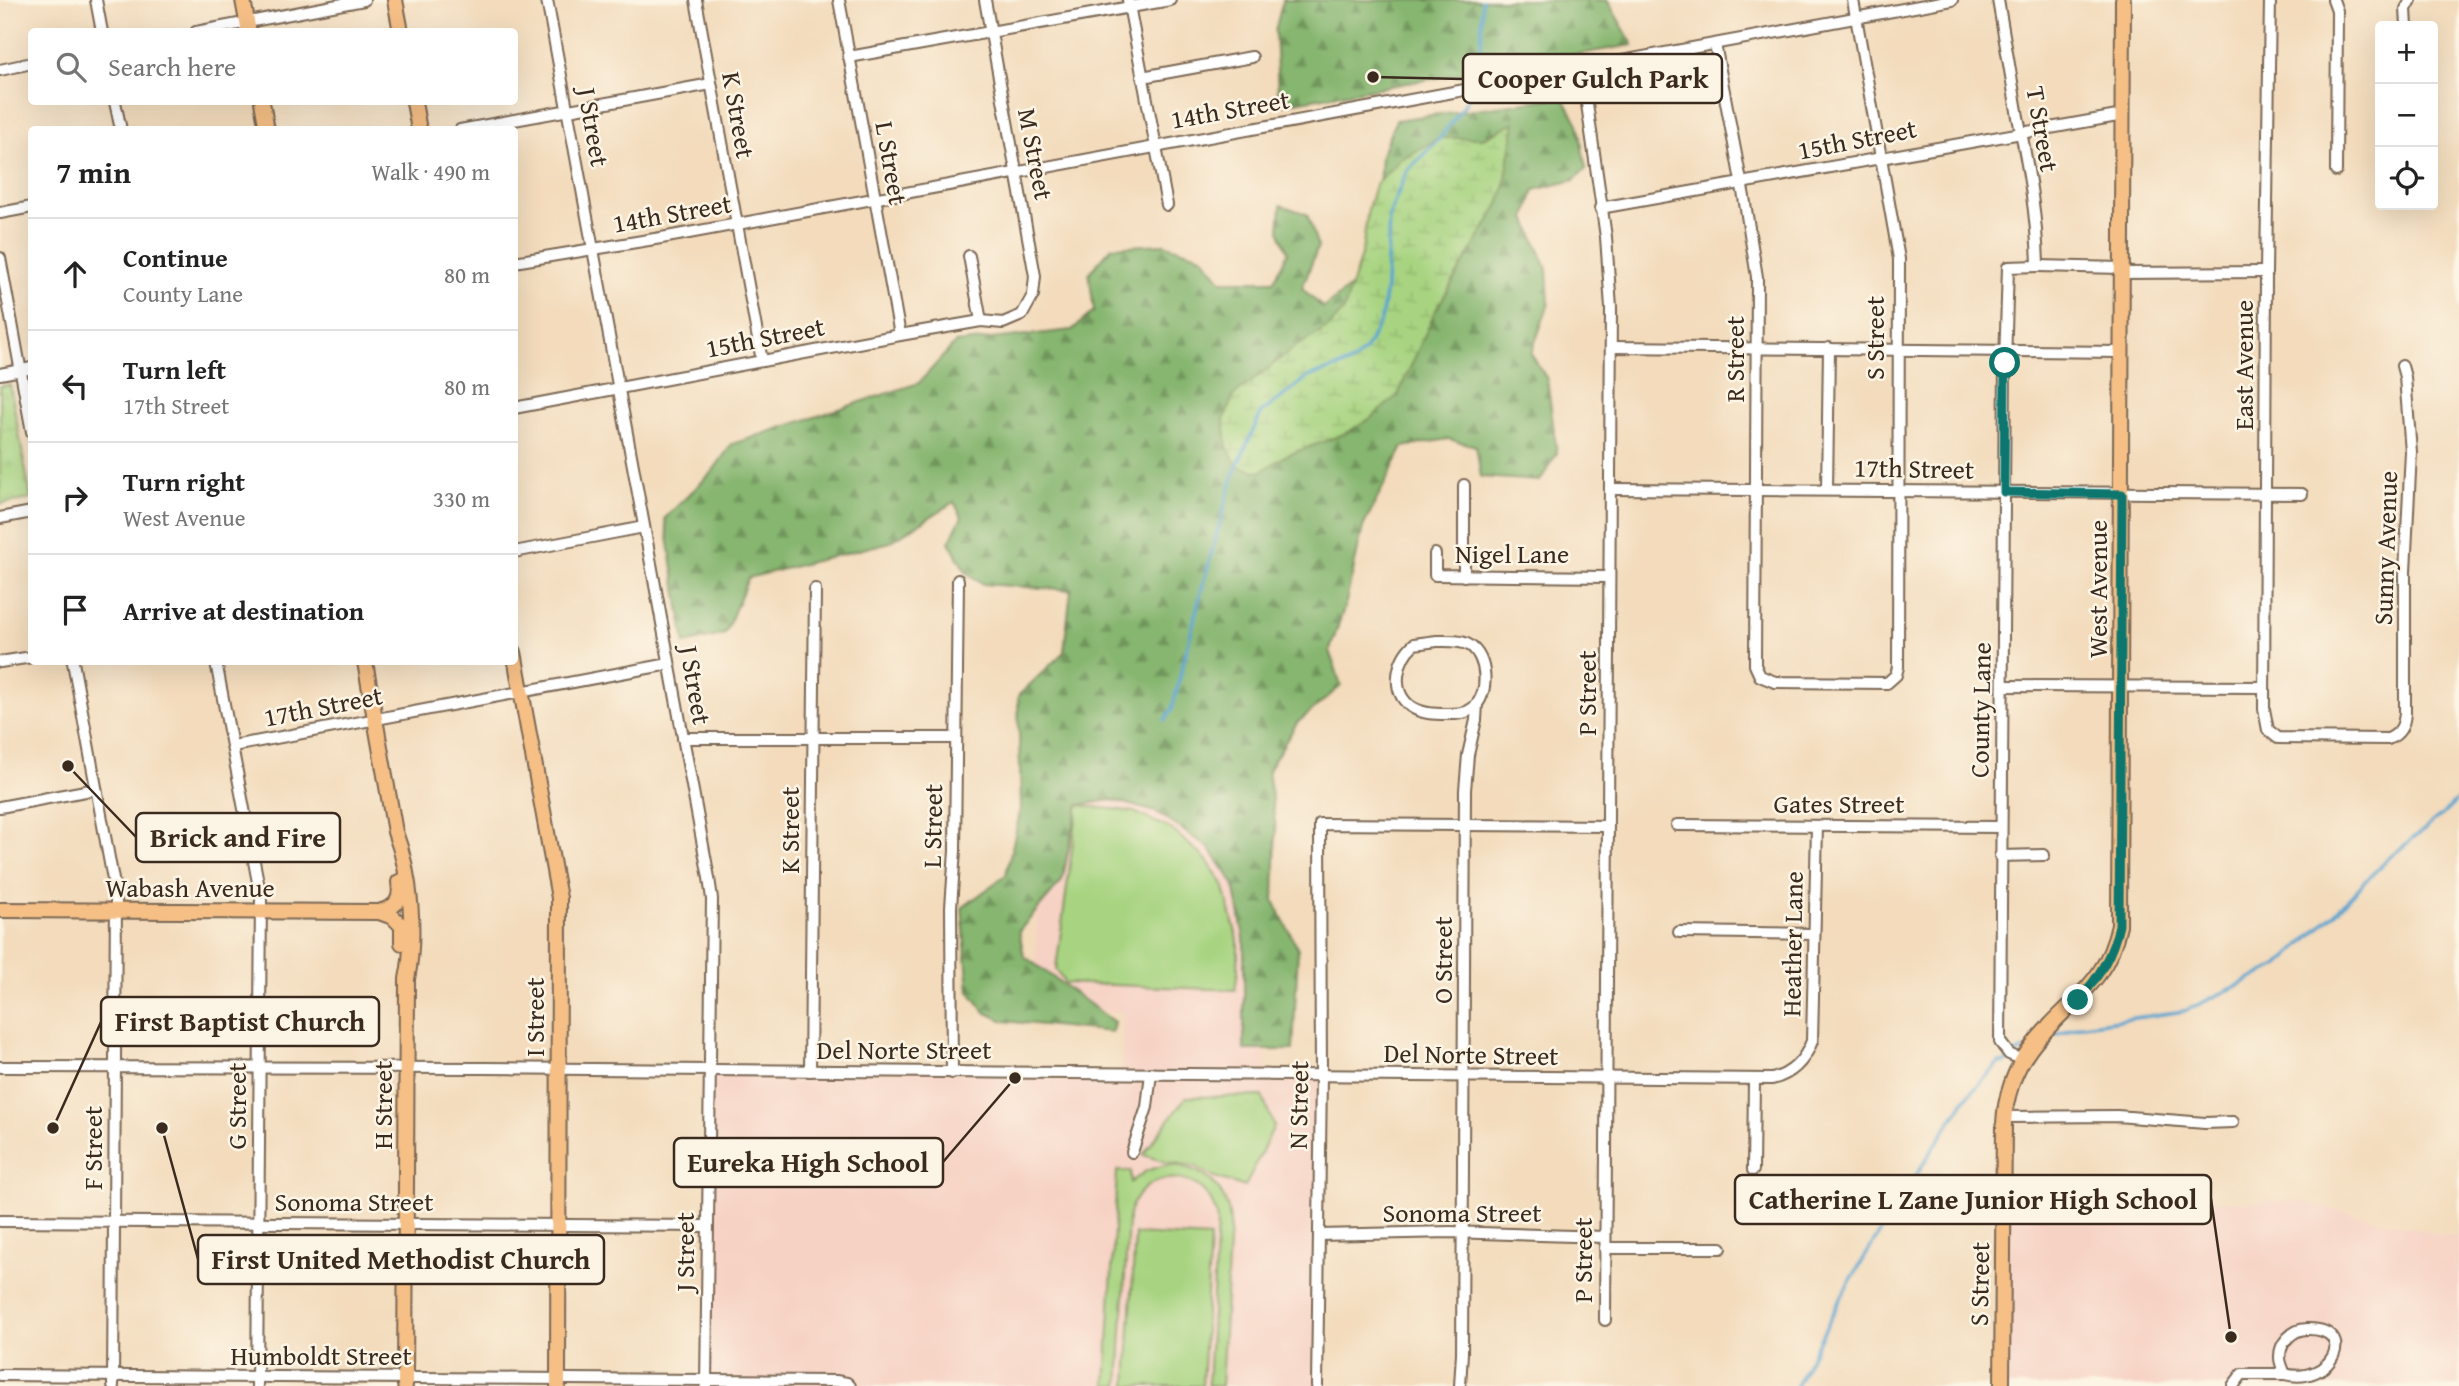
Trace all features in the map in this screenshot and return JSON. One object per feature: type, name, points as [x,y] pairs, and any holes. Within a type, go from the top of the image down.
[{"type":"main road","points":[[243,0],[248,26]]},
{"type":"main road","points":[[395,0],[400,28]]},
{"type":"main road","name":"West Avenue","points":[[2022,1060],[2039,1038],[2096,980],[2115,944],[2119,925],[2123,0]]},
{"type":"main road","points":[[263,105],[266,126]]},
{"type":"main road","points":[[415,105],[418,126]]},
{"type":"main road","name":"H Street","points":[[366,665],[395,832],[401,846],[411,913],[407,979],[405,1382]]},
{"type":"main road","name":"I Street","points":[[517,665],[559,898],[558,1383]]},
{"type":"main road","points":[[379,912],[393,908],[398,903],[400,891],[392,848],[395,832]]},
{"type":"main road","name":"Wabash Avenue","points":[[0,910],[379,912]]},
{"type":"main road","points":[[379,912],[393,917],[402,926],[402,963],[407,979]]},
{"type":"main road","name":"S Street","points":[[2002,1386],[2004,1117],[2011,1085],[2022,1060]]},
{"type":"street","points":[[96,0],[101,28]]},
{"type":"street","points":[[248,26],[363,0]]},
{"type":"street","name":"J Street","points":[[547,0],[712,899],[706,1383]]},
{"type":"street","name":"K Street","points":[[696,0],[762,361]]},
{"type":"street","name":"L Street","points":[[839,0],[900,335]]},
{"type":"street","name":"M Street","points":[[985,0],[1035,276],[1033,295],[1023,315]]},
{"type":"street","points":[[849,57],[1129,4],[1170,0]]},
{"type":"street","name":"S Street","points":[[1853,0],[1899,258],[1898,667],[1893,678]]},
{"type":"street","name":"14th Street","points":[[518,261],[1017,173],[1952,0]]},
{"type":"street","name":"T Street","points":[[1997,0],[2037,225],[2038,266]]},
{"type":"street","name":"East Avenue","points":[[2268,730],[2264,717],[2264,687],[2270,0]]},
{"type":"street","points":[[2333,0],[2337,11],[2336,171]]},
{"type":"street","points":[[2407,21],[2406,9],[2411,0]]},
{"type":"street","points":[[1129,4],[1167,205]]},
{"type":"street","name":"R Street","points":[[1716,44],[1755,264],[1757,349],[1754,660],[1760,676],[1775,682],[1883,683],[1893,678]]},
{"type":"street","name":"14th Street","points":[[1142,77],[1252,57]]},
{"type":"street","points":[[0,70],[28,64]]},
{"type":"street","name":"P Street","points":[[1582,69],[1609,271],[1611,347],[1605,1320]]},
{"type":"street","points":[[482,126],[711,84]]},
{"type":"street","points":[[116,105],[120,126]]},
{"type":"street","name":"15th Street","points":[[1600,208],[2123,115]]},
{"type":"street","points":[[0,213],[28,208]]},
{"type":"street","points":[[969,256],[981,321]]},
{"type":"street","points":[[0,258],[26,369],[28,390]]},
{"type":"street","points":[[2005,350],[2008,267],[2266,272]]},
{"type":"street","name":"15th Street","points":[[518,407],[900,335],[981,321],[1003,323],[1023,315]]},
{"type":"street","points":[[1611,347],[2122,352]]},
{"type":"street","points":[[1827,490],[1829,348]]},
{"type":"street","name":"County Lane","points":[[2005,350],[2000,1042],[2009,1054],[2022,1060]]},
{"type":"street","name":"Sunny Avenue","points":[[2268,730],[2272,735],[2287,740],[2380,740],[2388,739],[2400,731],[2406,713],[2406,572],[2411,452],[2402,366]]},
{"type":"street","points":[[0,374],[26,369]]},
{"type":"street","points":[[1464,485],[1464,576]]},
{"type":"street","name":"17th Street","points":[[1610,489],[2302,494]]},
{"type":"street","points":[[0,518],[28,513]]},
{"type":"street","points":[[518,551],[644,527]]},
{"type":"street","name":"Nigel Lane","points":[[1435,554],[1436,575],[1609,577]]},
{"type":"street","name":"L Street","points":[[952,1073],[951,907],[954,878],[958,580]]},
{"type":"street","name":"K Street","points":[[810,1071],[815,589]]},
{"type":"street","points":[[1445,641],[1471,646],[1483,668],[1484,686],[1477,704],[1470,710],[1456,714],[1430,713],[1411,706],[1404,700],[1399,687],[1399,668],[1404,656],[1414,644],[1421,642],[1445,641]]},
{"type":"street","points":[[0,662],[28,658]]},
{"type":"street","name":"17th Street","points":[[233,746],[669,664]]},
{"type":"street","name":"F Street","points":[[74,665],[116,896],[113,1381]]},
{"type":"street","name":"G Street","points":[[217,665],[261,898],[257,1382]]},
{"type":"street","points":[[2004,686],[2264,687]]},
{"type":"street","name":"O Street","points":[[1460,1386],[1466,824],[1468,755],[1477,704]]},
{"type":"street","points":[[683,738],[955,738]]},
{"type":"street","points":[[0,807],[96,789]]},
{"type":"street","name":"N Street","points":[[1317,1386],[1321,1075],[1320,824],[1466,824]]},
{"type":"street","points":[[1466,824],[1608,826]]},
{"type":"street","name":"Gates Street","points":[[1677,825],[2000,827]]},
{"type":"street","name":"Heather Lane","points":[[1802,1060],[1808,1051],[1813,1029],[1818,826]]},
{"type":"street","points":[[2000,856],[2044,855]]},
{"type":"street","points":[[1679,932],[1814,934]]},
{"type":"street","name":"Del Norte Street","points":[[0,1067],[1151,1073],[1754,1080],[1782,1077],[1802,1060]]},
{"type":"street","points":[[1132,1152],[1147,1107],[1151,1073]]},
{"type":"street","points":[[1753,1170],[1754,1080]]},
{"type":"street","points":[[2004,1117],[2117,1116],[2205,1124],[2233,1122]]},
{"type":"street","name":"Sonoma Street","points":[[0,1221],[707,1226]]},
{"type":"street","name":"Sonoma Street","points":[[1319,1235],[1462,1232],[1721,1248]]},
{"type":"street","points":[[2232,1386],[2242,1374],[2285,1374],[2294,1382],[2307,1386],[2320,1383],[2327,1379],[2334,1368],[2336,1356],[2328,1337],[2318,1331],[2306,1329],[2294,1332],[2282,1345],[2280,1358],[2285,1374]]},
{"type":"street","name":"Humboldt Street","points":[[0,1375],[113,1381],[836,1381],[850,1386]]},
{"type":"shaded area","points":[[1037,776],[1265,776],[1266,1074],[1321,1075],[1317,1386],[706,1386],[710,1070],[1121,1073],[1123,1012],[1036,1007]]},
{"type":"shaded area","points":[[2300,1201],[2446,1236],[2459,1236],[2459,1386],[2002,1386],[2004,1202]]},
{"type":"green space","points":[[1283,0],[1607,0],[1633,45],[1282,104],[1278,92],[1275,31]]},
{"type":"green space","points":[[1563,97],[1578,124],[1586,169],[1574,180],[1534,190],[1526,218],[1547,269],[1549,303],[1531,354],[1547,379],[1557,453],[1540,481],[1481,477],[1476,446],[1448,439],[1403,447],[1363,527],[1346,602],[1330,650],[1341,686],[1297,723],[1268,770],[1276,830],[1274,901],[1298,949],[1293,1050],[1244,1050],[1244,938],[1234,884],[1209,848],[1156,812],[1113,800],[1078,805],[1062,881],[1019,931],[1024,956],[1114,1022],[1112,1032],[1004,1021],[985,1012],[969,991],[962,908],[1006,875],[1021,808],[1018,696],[1064,652],[1071,590],[983,584],[966,572],[949,542],[962,517],[954,502],[890,542],[748,578],[725,634],[685,644],[665,518],[712,472],[732,444],[919,383],[955,343],[1072,330],[1094,311],[1089,273],[1112,247],[1164,244],[1202,256],[1222,281],[1274,281],[1288,252],[1279,230],[1281,205],[1307,214],[1318,247],[1302,288],[1323,308],[1366,275],[1377,228],[1381,155],[1396,120]]},
{"type":"green space","points":[[1515,122],[1504,190],[1499,204],[1436,310],[1398,395],[1371,418],[1344,434],[1285,456],[1260,472],[1237,466],[1227,446],[1224,420],[1233,396],[1294,348],[1329,327],[1344,310],[1362,252],[1368,209],[1375,185],[1400,159],[1440,138],[1483,138]]},
{"type":"green space","points":[[10,385],[28,483],[28,499],[0,504],[0,386]]},
{"type":"green space","points":[[1078,805],[1134,812],[1171,829],[1205,858],[1223,884],[1238,941],[1235,990],[1065,983],[1056,969]]},
{"type":"green space","points":[[1262,1096],[1274,1126],[1245,1187],[1212,1176],[1195,1166],[1143,1155],[1186,1097]]},
{"type":"green space","points":[[1165,1165],[1191,1169],[1202,1174],[1219,1189],[1225,1200],[1230,1225],[1221,1386],[1208,1386],[1217,1224],[1213,1205],[1203,1191],[1190,1182],[1175,1178],[1159,1180],[1145,1188],[1134,1201],[1128,1220],[1119,1386],[1106,1386],[1117,1171],[1131,1172],[1131,1182],[1146,1171]]},
{"type":"green space","points":[[1135,1234],[1210,1238],[1202,1386],[1127,1386]]},
{"type":"waterway","points":[[1165,720],[1172,709],[1234,473],[1261,413],[1308,377],[1353,362],[1366,349],[1381,320],[1386,287],[1389,216],[1406,172],[1440,138],[1465,104],[1481,55],[1482,0]]},
{"type":"waterway","points":[[2045,1039],[2083,1025],[2185,1011],[2278,966],[2385,861],[2459,798]]},
{"type":"waterway","points":[[1796,1386],[1846,1288],[1966,1098],[1999,1063],[2005,1063],[2023,1049]]},
{"type":"place","name":"Cooper Gulch Park","points":[[1373,77]]},
{"type":"place","name":"Brick and Fire","points":[[68,766]]},
{"type":"place","name":"Eureka High School","points":[[1015,1078]]},
{"type":"place","name":"First Baptist Church","points":[[53,1128]]},
{"type":"place","name":"First United Methodist Church","points":[[162,1128]]},
{"type":"place","name":"Catherine L Zane Junior High School","points":[[2231,1337]]},
{"type":"route","points":[[2005,363],[2004,492],[2122,494],[2119,925],[2107,962],[2096,980],[2078,1000]]}]
